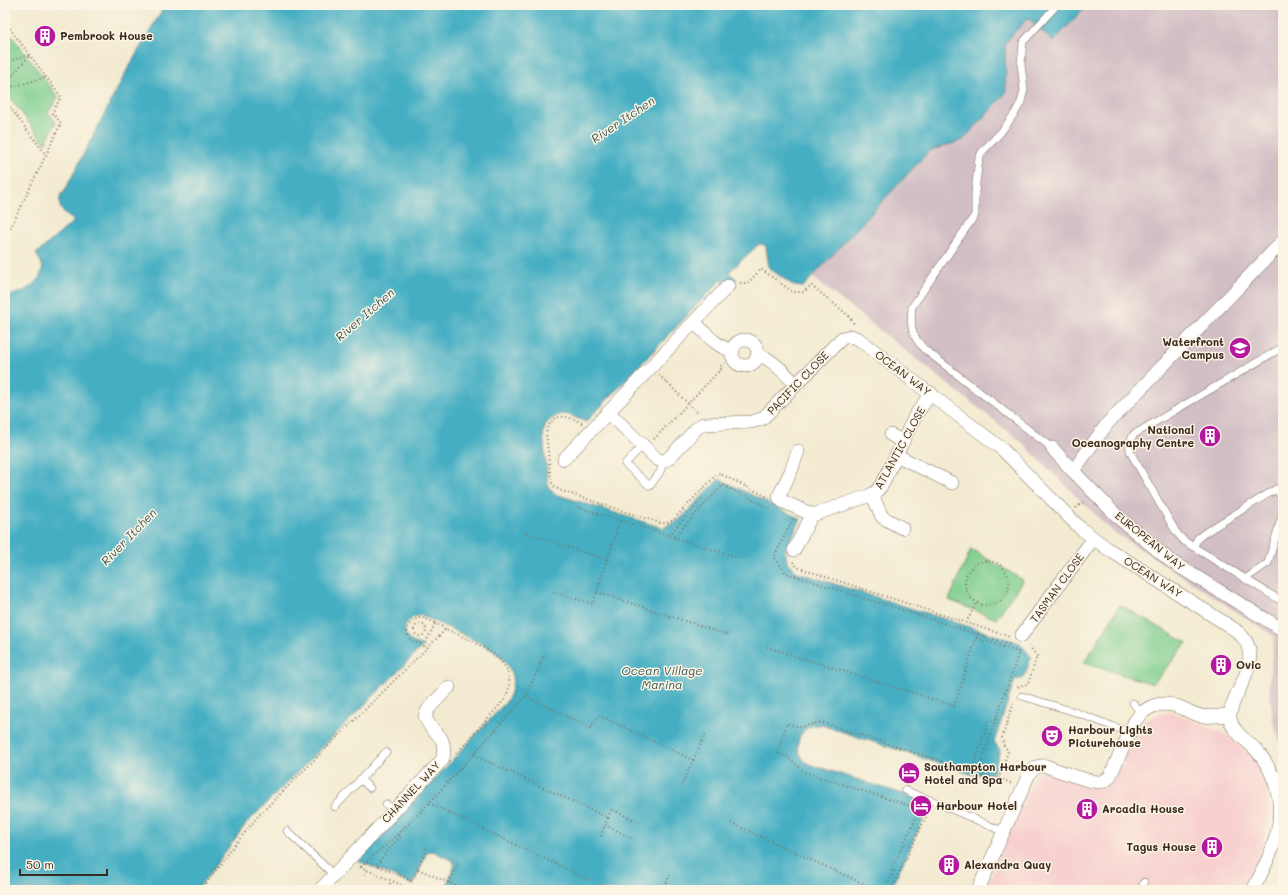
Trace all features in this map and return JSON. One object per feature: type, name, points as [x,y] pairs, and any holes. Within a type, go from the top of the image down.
[{"type":"street","points":[[1073,471],[1107,424],[1283,242]]},
{"type":"street","points":[[564,459],[732,284]]},
{"type":"street","points":[[694,322],[718,345],[732,353],[736,363],[743,366],[751,364],[755,361],[757,355],[754,344],[748,341],[739,342],[736,344],[732,353]]},
{"type":"street","name":"PACIFIC CLOSE","points":[[708,423],[751,422],[766,416],[839,340],[844,337],[851,336]]},
{"type":"street","name":"OCEAN WAY","points":[[851,336],[860,340],[931,393],[1002,449],[1026,471],[1072,520],[1093,539],[1231,626],[1242,635],[1246,640],[1250,651],[1250,662],[1246,676],[1232,706],[1230,715]]},
{"type":"street","points":[[757,355],[764,356],[771,361],[796,384]]},
{"type":"street","name":"ATLANTIC CLOSE","points":[[812,515],[874,494],[880,488],[915,416],[931,393]]},
{"type":"street","points":[[608,412],[657,459],[664,461],[669,458],[699,426],[708,423]]},
{"type":"street","points":[[891,436],[903,442]]},
{"type":"street","name":"EUROPEAN WAY","points":[[1052,448],[1121,520],[1172,562],[1283,630]]},
{"type":"street","points":[[794,550],[812,515],[776,504],[791,471],[798,451]]},
{"type":"street","points":[[896,456],[952,483]]},
{"type":"street","points":[[872,494],[882,517],[902,528]]},
{"type":"street","name":"TASMAN CLOSE","points":[[1017,641],[1093,539]]},
{"type":"street","name":"CHANNEL WAY","points":[[320,890],[348,861],[390,807],[442,759],[444,748],[442,737],[428,724],[425,716],[429,708],[449,687]]},
{"type":"street","points":[[978,890],[1032,770],[1042,766],[1093,781],[1105,781],[1111,774],[1130,733],[1135,721],[1137,708],[1169,704],[1201,716],[1230,715],[1235,730],[1277,774],[1276,788],[1279,804],[1280,833],[1253,890]]},
{"type":"lane","points":[[1052,448],[924,349],[916,340],[912,330],[911,320],[912,308],[975,215],[975,192],[979,158],[982,152],[1001,132],[1022,102],[1024,90],[1021,64],[1023,42],[1034,28],[1057,5]]},
{"type":"lane","points":[[1283,347],[1133,435],[1129,442],[1129,450],[1176,532],[1184,541],[1283,602]]},
{"type":"lane","points":[[644,446],[625,464],[650,486],[660,472],[664,461]]},
{"type":"lane","points":[[1193,547],[1198,538],[1206,532],[1276,489],[1283,499]]},
{"type":"lane","points":[[1245,579],[1268,563],[1283,512]]},
{"type":"lane","points":[[1019,694],[1075,712],[1130,733]]},
{"type":"lane","points":[[335,807],[386,752]]},
{"type":"lane","points":[[360,779],[370,788]]},
{"type":"lane","points":[[905,790],[1004,832]]},
{"type":"lane","points":[[287,831],[334,875]]},
{"type":"lane","points":[[1141,890],[1144,882]]},
{"type":"path","points":[[5,22],[61,97],[52,113],[61,123],[11,227],[5,232]]},
{"type":"path","points":[[5,62],[30,55]]},
{"type":"path","points":[[5,84],[30,55]]},
{"type":"path","points":[[5,89],[47,78]]},
{"type":"path","points":[[5,101],[46,155]]},
{"type":"path","points":[[732,284],[748,283],[761,269],[793,292],[804,292],[811,285],[850,317],[854,324],[854,330],[851,336]]},
{"type":"path","points":[[644,446],[688,404],[721,369],[720,367],[732,353]]},
{"type":"path","points":[[650,368],[708,423]]},
{"type":"path","points":[[586,425],[566,416],[556,418],[551,421],[548,427],[546,433],[551,481],[554,486],[560,490],[660,523],[666,523],[673,520],[718,473],[777,501],[776,504]]},
{"type":"path","points":[[674,537],[723,485],[776,504]]},
{"type":"path","points":[[669,535],[703,498]]},
{"type":"path","points":[[578,507],[739,558]]},
{"type":"path","points":[[787,516],[794,520],[774,557],[786,573],[978,633],[1017,641]]},
{"type":"path","points":[[553,592],[593,604],[620,520]]},
{"type":"path","points":[[526,533],[607,560]]},
{"type":"path","points":[[794,550],[792,558],[794,563],[802,569],[1018,640],[1017,641],[1037,656],[1028,684],[1019,686],[1019,694]]},
{"type":"path","points":[[986,561],[996,563],[1002,567],[1007,574],[1009,588],[1006,595],[999,602],[991,605],[977,602],[969,595],[966,587],[968,573],[973,567],[981,562],[986,561]]},
{"type":"path","points":[[597,592],[728,635]]},
{"type":"path","points":[[966,623],[977,602]]},
{"type":"path","points":[[435,624],[424,646],[410,639],[407,630],[409,625],[416,619],[423,618],[446,629],[496,655],[508,671],[510,680],[509,691],[500,705],[452,758],[442,759]]},
{"type":"path","points":[[423,624],[425,619]]},
{"type":"path","points":[[413,627],[418,624],[423,624]]},
{"type":"path","points":[[423,624],[426,628],[426,633]]},
{"type":"path","points":[[409,625],[413,627]]},
{"type":"path","points":[[413,627],[413,632],[416,636],[414,642]]},
{"type":"path","points":[[201,890],[259,815],[446,629]]},
{"type":"path","points":[[426,633],[430,635]]},
{"type":"path","points":[[416,636],[421,636],[426,633]]},
{"type":"path","points":[[766,646],[954,706],[978,633]]},
{"type":"path","points":[[976,638],[1019,652],[977,776],[999,778],[1024,787]]},
{"type":"path","points":[[361,867],[399,833],[429,803],[526,696],[544,656]]},
{"type":"path","points":[[526,696],[591,728],[598,715],[693,760]]},
{"type":"path","points":[[999,778],[1008,751],[1003,744],[1003,734],[1014,700]]},
{"type":"path","points":[[885,890],[894,871],[891,870],[920,809],[804,772],[788,757],[777,753],[787,723],[799,727],[821,722],[972,771],[988,722],[996,720]]},
{"type":"path","points":[[681,787],[706,733]]},
{"type":"path","points":[[474,755],[608,818]]},
{"type":"path","points":[[891,890],[934,801]]},
{"type":"path","points":[[429,803],[589,880]]},
{"type":"path","points":[[601,836],[611,809],[639,822]]},
{"type":"path","points":[[731,823],[877,890]]},
{"type":"path","points":[[605,825],[632,838]]},
{"type":"path","points":[[399,833],[401,835],[376,865],[412,881],[427,848]]},
{"type":"path","points":[[348,861],[406,887],[404,890]]},
{"type":"path","points":[[449,883],[458,863]]},
{"type":"path","points":[[418,869],[464,890]]},
{"type":"path","points":[[365,874],[367,870]]},
{"type":"path","points":[[663,890],[670,875]]},
{"type":"shaded area","points":[[1087,5],[1283,5],[1283,751],[1273,722],[1269,683],[1275,637],[1113,532],[1019,440],[812,277],[929,151],[963,140],[1006,93],[1005,43],[1029,18],[1053,42]]},
{"type":"shaded area","points":[[1171,712],[1225,734],[1257,761],[1267,789],[1269,819],[1261,850],[1243,890],[985,890],[1034,776],[1040,771],[1048,771],[1105,788],[1114,778],[1144,720],[1158,714]]},
{"type":"green space","points":[[5,27],[58,97],[48,113],[56,122],[45,144],[5,91]]},
{"type":"green space","points":[[971,549],[1023,580],[996,619],[949,600]]},
{"type":"green space","points":[[1120,605],[1187,643],[1153,684],[1084,663]]},
{"type":"water","points":[[165,5],[1087,5],[1053,42],[1028,18],[1005,43],[1006,93],[963,140],[929,151],[803,287],[794,286],[769,268],[766,246],[759,244],[729,272],[737,280],[720,281],[586,422],[570,415],[560,414],[546,424],[543,433],[548,486],[555,494],[663,528],[679,520],[719,479],[801,519],[785,550],[787,562],[797,572],[1020,643],[1031,657],[1024,678],[1015,680],[994,742],[1000,750],[993,773],[974,775],[822,725],[814,725],[807,728],[802,733],[799,739],[799,752],[803,759],[809,764],[931,803],[890,890],[444,890],[455,865],[453,861],[433,851],[427,852],[413,885],[359,861],[505,703],[511,692],[513,681],[511,672],[507,664],[500,656],[475,640],[421,615],[410,619],[406,625],[405,632],[408,639],[423,646],[246,824],[197,890],[5,890],[5,296],[22,292],[37,281],[42,267],[36,254],[74,221],[60,207],[61,193],[63,194],[127,70]]},
{"type":"place","name":"Pembrook House","points":[[45,36]]},
{"type":"place","name":"Waterfront Campus","points":[[1240,348]]},
{"type":"place","name":"National Oceanography Centre","points":[[1210,436]]},
{"type":"place","name":"Ovic","points":[[1221,665]]},
{"type":"place","name":"Harbour Lights Picturehouse","points":[[1052,736]]},
{"type":"place","name":"Southampton Harbour Hotel and Spa","points":[[909,773]]},
{"type":"place","name":"Harbour Hotel","points":[[921,806]]},
{"type":"place","name":"Arcadia House","points":[[1087,809]]},
{"type":"place","name":"Tagus House","points":[[1212,847]]},
{"type":"place","name":"Alexandra Quay","points":[[949,865]]},
{"type":"water label","name":"River Itchen","points":[[623,120]]},
{"type":"water label","name":"River Itchen","points":[[365,315]]},
{"type":"water label","name":"River Itchen","points":[[129,537]]},
{"type":"water label","name":"Ocean Village Marina","points":[[662,678]]}]
